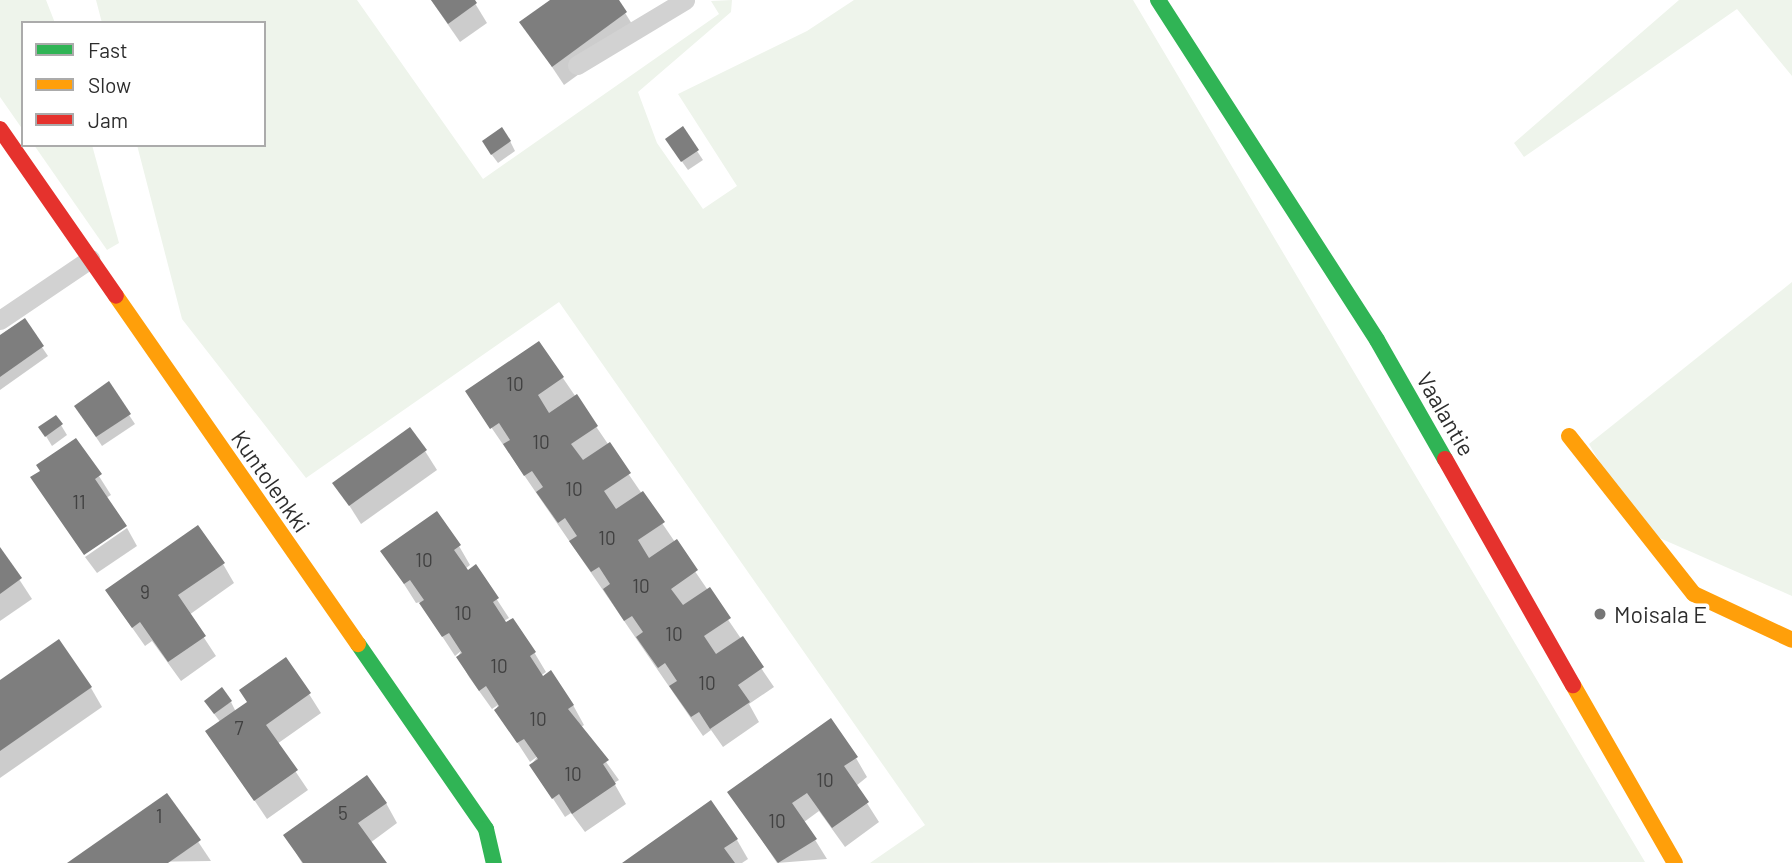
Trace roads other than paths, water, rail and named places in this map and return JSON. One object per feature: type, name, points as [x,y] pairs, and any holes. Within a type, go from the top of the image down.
[{"type":"street","name":"Vaalantie","points":[[1158,0],[1377,340],[1675,863]]},
{"type":"street","name":"Kuntolenkki","points":[[0,129],[486,828],[494,863]]},
{"type":"street","points":[[1569,436],[1694,594],[1792,640]]},
{"type":"lane","points":[[577,65],[685,0]]},
{"type":"lane","points":[[0,320],[90,259]]},
{"type":"place","name":"Moisala E","points":[[1600,614]]}]
